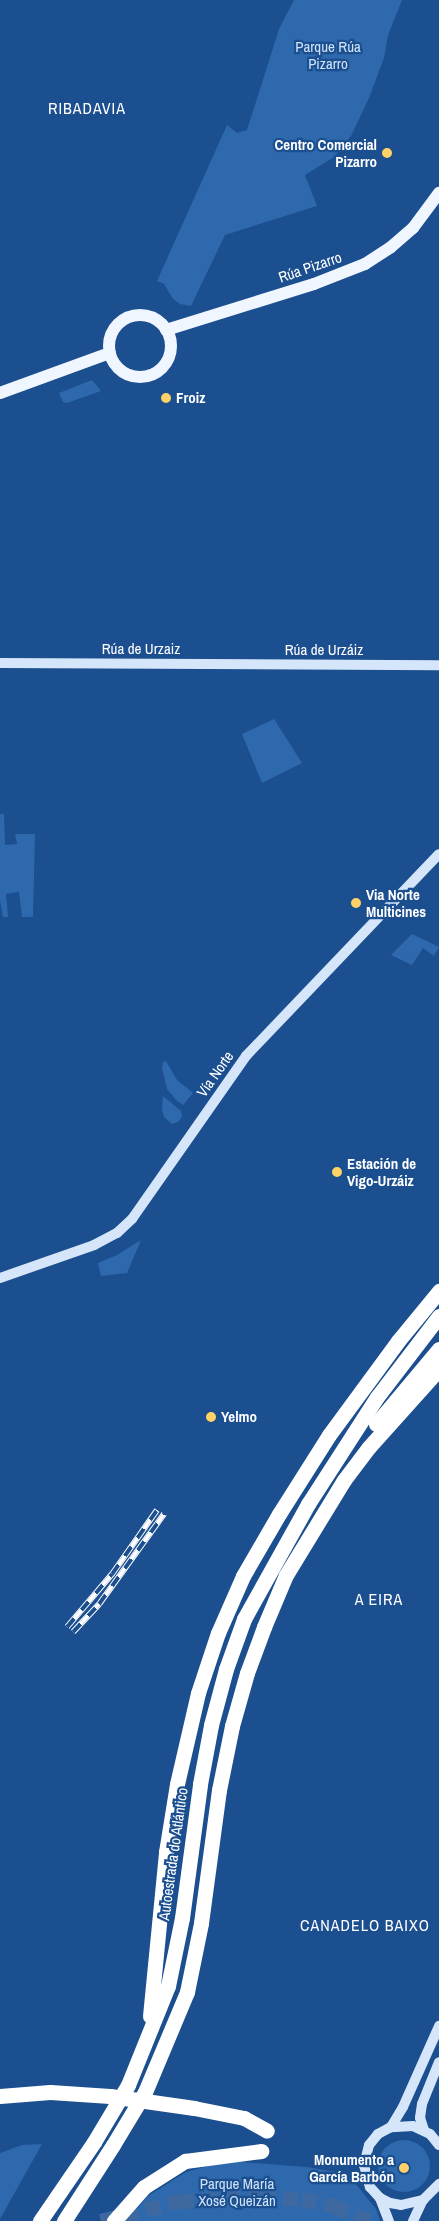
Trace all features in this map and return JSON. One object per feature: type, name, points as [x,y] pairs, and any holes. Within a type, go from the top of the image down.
[{"type":"highway","points":[[145,2045],[153,1998],[166,1852],[177,1784],[198,1693],[218,1633],[243,1576],[324,1442],[398,1342],[439,1291]]},
{"type":"highway","points":[[322,1483],[377,1398],[439,1316]]},
{"type":"highway","points":[[322,1483],[439,1337]]},
{"type":"highway","points":[[324,1510],[335,1481],[354,1451],[439,1349]]},
{"type":"highway","points":[[64,2221],[145,2092],[187,1992],[201,1923],[219,1790],[232,1726],[247,1673],[286,1575],[324,1510],[369,1447],[439,1369]]},
{"type":"highway","name":"Autoestrada do Atlántico","points":[[40,2221],[94,2142],[128,2086],[168,1986],[176,1952],[200,1784],[211,1725],[226,1669],[244,1619],[322,1483]]},
{"type":"highway","points":[[0,2096],[50,2092],[110,2096],[194,2108],[244,2118],[267,2131]]},
{"type":"highway","points":[[114,2221],[144,2187],[185,2161],[261,2151]]},
{"type":"main road","name":"Rúa Pizarro","points":[[166,330],[314,284],[365,264],[391,247],[413,228],[439,193]]},
{"type":"main road","points":[[130,317],[151,317],[166,330],[170,338],[169,356],[158,371],[139,377],[120,370],[110,353],[110,340],[114,328],[130,317]]},
{"type":"main road","points":[[0,394],[110,353]]},
{"type":"main road","name":"Rúa de Urzaiz","points":[[0,663],[209,664]]},
{"type":"main road","name":"Rúa de Urzáiz","points":[[209,664],[439,665]]},
{"type":"main road","name":"Vía Norte","points":[[0,1278],[94,1246],[117,1232],[132,1219],[246,1056],[439,854]]},
{"type":"main road","points":[[389,2221],[380,2198],[366,2180],[364,2158],[374,2139],[391,2127],[403,2107],[439,2026]]},
{"type":"main road","points":[[439,2062],[422,2104],[420,2118],[424,2130],[439,2146]]},
{"type":"main road","points":[[391,2127],[402,2125],[424,2130]]},
{"type":"main road","points":[[413,2221],[424,2200],[439,2184]]},
{"type":"main road","points":[[380,2198],[402,2205],[424,2200]]},
{"type":"green space","name":"Parque Rúa Pizarro","points":[[294,0],[402,0],[388,35],[384,58],[369,98],[351,136],[334,157],[305,175],[317,206],[225,235],[191,306],[180,304],[173,299],[164,284],[157,281],[227,125],[237,133],[247,130],[279,29]]},
{"type":"green space","points":[[92,380],[101,391],[67,403],[63,402],[59,393]]},
{"type":"green space","points":[[274,719],[302,763],[262,783],[242,734]]},
{"type":"green space","points":[[0,814],[4,814],[5,845],[17,844],[15,834],[35,834],[33,917],[22,917],[19,892],[6,894],[8,917],[3,917],[0,900]]},
{"type":"green space","points":[[412,934],[439,947],[434,956],[423,948],[412,965],[391,955]]},
{"type":"green space","points":[[166,1061],[177,1080],[193,1093],[183,1105],[167,1089],[162,1068],[163,1062]]},
{"type":"green space","points":[[163,1096],[181,1111],[182,1117],[178,1122],[172,1124],[164,1117],[162,1110]]},
{"type":"green space","points":[[141,1240],[127,1273],[101,1276],[98,1263],[117,1255]]},
{"type":"green space","points":[[404,2140],[414,2142],[422,2148],[428,2156],[430,2166],[428,2176],[422,2184],[414,2190],[404,2192],[394,2190],[386,2184],[380,2176],[378,2166],[380,2156],[386,2148],[394,2142]]},
{"type":"green space","points":[[42,2144],[0,2219],[0,2153],[22,2145]]},
{"type":"green space","name":"Parque María Xosé Queizán","points":[[241,2162],[307,2167],[343,2173],[355,2183],[376,2209],[380,2221],[125,2221],[148,2196],[186,2172],[211,2165]]},
{"type":"tunnel","points":[[101,2221],[179,2201],[260,2197],[302,2199],[334,2206],[370,2221]]},
{"type":"railway","points":[[67,1627],[112,1574],[157,1510]]},
{"type":"railway","points":[[73,1632],[99,1604],[164,1514]]},
{"type":"place","name":"Centro Comercial Pizarro","points":[[387,153]]},
{"type":"place","name":"Froiz","points":[[166,398]]},
{"type":"place","name":"Via Norte Multicines","points":[[356,903]]},
{"type":"place","name":"Estación de Vigo-Urzáiz","points":[[337,1172]]},
{"type":"place","name":"Yelmo","points":[[211,1417]]},
{"type":"place","name":"Monumento a García Barbón","points":[[404,2168]]},
{"type":"district","name":"RIBADAVIA","points":[[87,108]]},
{"type":"district","name":"A EIRA","points":[[379,1599]]},
{"type":"district","name":"CANADELO BAIXO","points":[[365,1925]]}]
